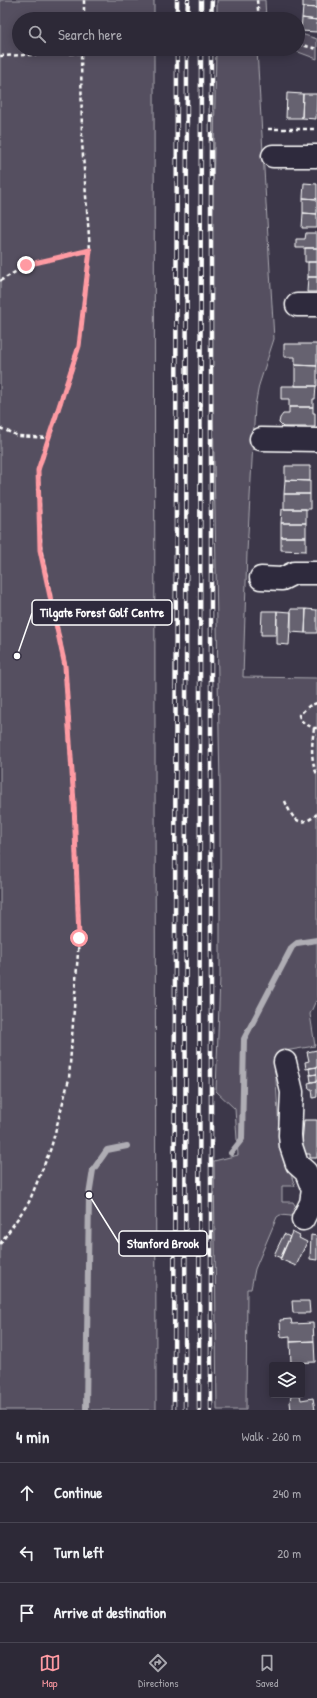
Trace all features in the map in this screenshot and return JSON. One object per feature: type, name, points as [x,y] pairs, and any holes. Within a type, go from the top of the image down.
[{"type":"street","points":[[273,156],[317,156]]},
{"type":"street","points":[[261,439],[317,440]]},
{"type":"street","points":[[261,578],[282,579],[294,573],[317,573]]},
{"type":"street","points":[[285,1062],[292,1092],[290,1135],[291,1146],[296,1164],[299,1168],[306,1172],[315,1197],[303,1219]]},
{"type":"path","points":[[84,0],[84,12]]},
{"type":"path","points":[[257,0],[258,12]]},
{"type":"path","points":[[305,46],[317,49]]},
{"type":"path","points":[[0,56],[12,56]]},
{"type":"path","points":[[0,1244],[29,1202],[51,1148],[69,1079],[79,938],[74,803],[65,666],[40,550],[38,470],[79,346],[90,250],[82,142],[80,56]]},
{"type":"path","points":[[268,129],[317,129]]},
{"type":"path","points":[[0,281],[26,265],[90,250]]},
{"type":"path","points":[[0,428],[18,436],[49,438]]},
{"type":"path","points":[[317,703],[309,706],[299,715],[300,720],[315,728],[312,747],[313,759],[317,774]]},
{"type":"path","points":[[284,801],[294,820],[302,822],[310,821],[317,814]]},
{"type":"shaded area","points":[[0,0],[154,0],[154,12],[12,12],[12,56],[154,56],[156,1410],[0,1410]]},
{"type":"shaded area","points":[[217,0],[265,0],[266,12],[217,12]]},
{"type":"shaded area","points":[[305,35],[317,39],[317,59],[305,54]]},
{"type":"shaded area","points":[[216,56],[257,56],[274,339],[259,385],[255,406],[247,552],[243,677],[317,678],[317,998],[310,1014],[315,1046],[278,1052],[276,1081],[279,1129],[288,1166],[295,1186],[282,1186],[282,1202],[293,1202],[296,1207],[291,1216],[280,1215],[277,1217],[255,1269],[251,1289],[247,1289],[246,1410],[217,1410],[214,1161],[238,1155],[235,1109],[216,1091],[220,976],[220,787],[211,295]]},
{"type":"building","points":[[303,0],[317,0],[317,8],[303,7]]},
{"type":"building","points":[[303,7],[317,8],[317,20],[305,18],[305,12],[303,12]]},
{"type":"building","points":[[305,18],[317,20],[317,32],[305,31]]},
{"type":"building","points":[[287,93],[303,94],[302,118],[286,118]]},
{"type":"building","points":[[303,94],[317,94],[316,119],[302,118]]},
{"type":"building","points":[[304,183],[317,184],[317,199],[303,198]]},
{"type":"building","points":[[303,198],[317,199],[317,214],[303,213]]},
{"type":"building","points":[[303,213],[317,214],[317,228],[302,228]]},
{"type":"building","points":[[306,233],[317,233],[317,248],[296,248],[296,239],[305,239]]},
{"type":"building","points":[[305,248],[317,248],[317,262],[305,262]]},
{"type":"building","points":[[308,262],[317,262],[317,277],[308,277]]},
{"type":"building","points":[[308,277],[317,277],[317,292],[307,292]]},
{"type":"building","points":[[284,344],[317,344],[317,366],[295,365],[295,357],[284,357]]},
{"type":"building","points":[[295,365],[317,366],[317,386],[295,386]]},
{"type":"building","points":[[281,386],[316,386],[313,407],[289,407],[289,399],[281,399]]},
{"type":"building","points":[[289,407],[313,407],[313,413],[315,413],[315,427],[283,427],[279,423],[280,418],[283,414],[289,414]]},
{"type":"building","points":[[285,466],[310,466],[310,481],[285,480]]},
{"type":"building","points":[[285,480],[310,481],[310,494],[284,494]]},
{"type":"building","points":[[284,494],[310,494],[310,509],[284,509]]},
{"type":"building","points":[[282,509],[306,509],[306,523],[281,523]]},
{"type":"building","points":[[281,523],[306,523],[306,537],[281,537]]},
{"type":"building","points":[[281,537],[306,537],[306,551],[281,550]]},
{"type":"building","points":[[291,609],[306,609],[305,633],[291,632]]},
{"type":"building","points":[[306,609],[317,610],[317,633],[305,633]]},
{"type":"building","points":[[262,611],[277,611],[276,635],[261,635]]},
{"type":"building","points":[[277,611],[291,612],[289,645],[277,644]]},
{"type":"building","points":[[317,1050],[317,1067],[306,1069],[305,1062],[309,1061],[307,1052]]},
{"type":"building","points":[[317,1067],[317,1074],[310,1075],[309,1068]]},
{"type":"building","points":[[317,1074],[317,1081],[311,1082],[310,1075]]},
{"type":"building","points":[[317,1081],[317,1097],[313,1098],[312,1089],[309,1089],[308,1083]]},
{"type":"building","points":[[304,1120],[317,1120],[317,1158],[310,1158],[310,1154],[301,1154]]},
{"type":"building","points":[[292,1232],[307,1242],[296,1266],[280,1259]]},
{"type":"building","points":[[284,1234],[290,1237],[281,1258],[274,1255]]},
{"type":"building","points":[[311,1235],[317,1236],[317,1260],[310,1259]]},
{"type":"building","points":[[292,1301],[309,1301],[310,1313],[293,1313]]},
{"type":"building","points":[[291,1319],[292,1324],[313,1323],[314,1341],[290,1342],[290,1336],[281,1337],[280,1320]]},
{"type":"building","points":[[314,1341],[315,1362],[291,1362],[290,1342]]},
{"type":"building","points":[[291,1398],[301,1398],[301,1400],[313,1398],[315,1410],[291,1410]]},
{"type":"waterway","points":[[231,1153],[242,1139],[244,1039],[292,947],[297,943],[317,940]]},
{"type":"waterway","points":[[86,1410],[89,1195],[93,1170],[107,1150],[127,1146]]},
{"type":"railway","points":[[177,0],[177,12]]},
{"type":"railway","points":[[187,12],[188,0]]},
{"type":"railway","points":[[201,0],[201,12]]},
{"type":"railway","points":[[211,12],[212,0]]},
{"type":"railway","points":[[174,1410],[177,56]]},
{"type":"railway","points":[[185,1410],[187,56]]},
{"type":"railway","points":[[199,1410],[201,56]]},
{"type":"railway","points":[[211,56],[211,1410]]},
{"type":"place","name":"Tilgate Forest Golf Centre","points":[[17,656]]},
{"type":"place","name":"Stanford Brook","points":[[89,1195]]},
{"type":"route","points":[[26,265],[90,250],[79,346],[38,470],[40,550],[65,666],[74,803],[79,938]]}]
